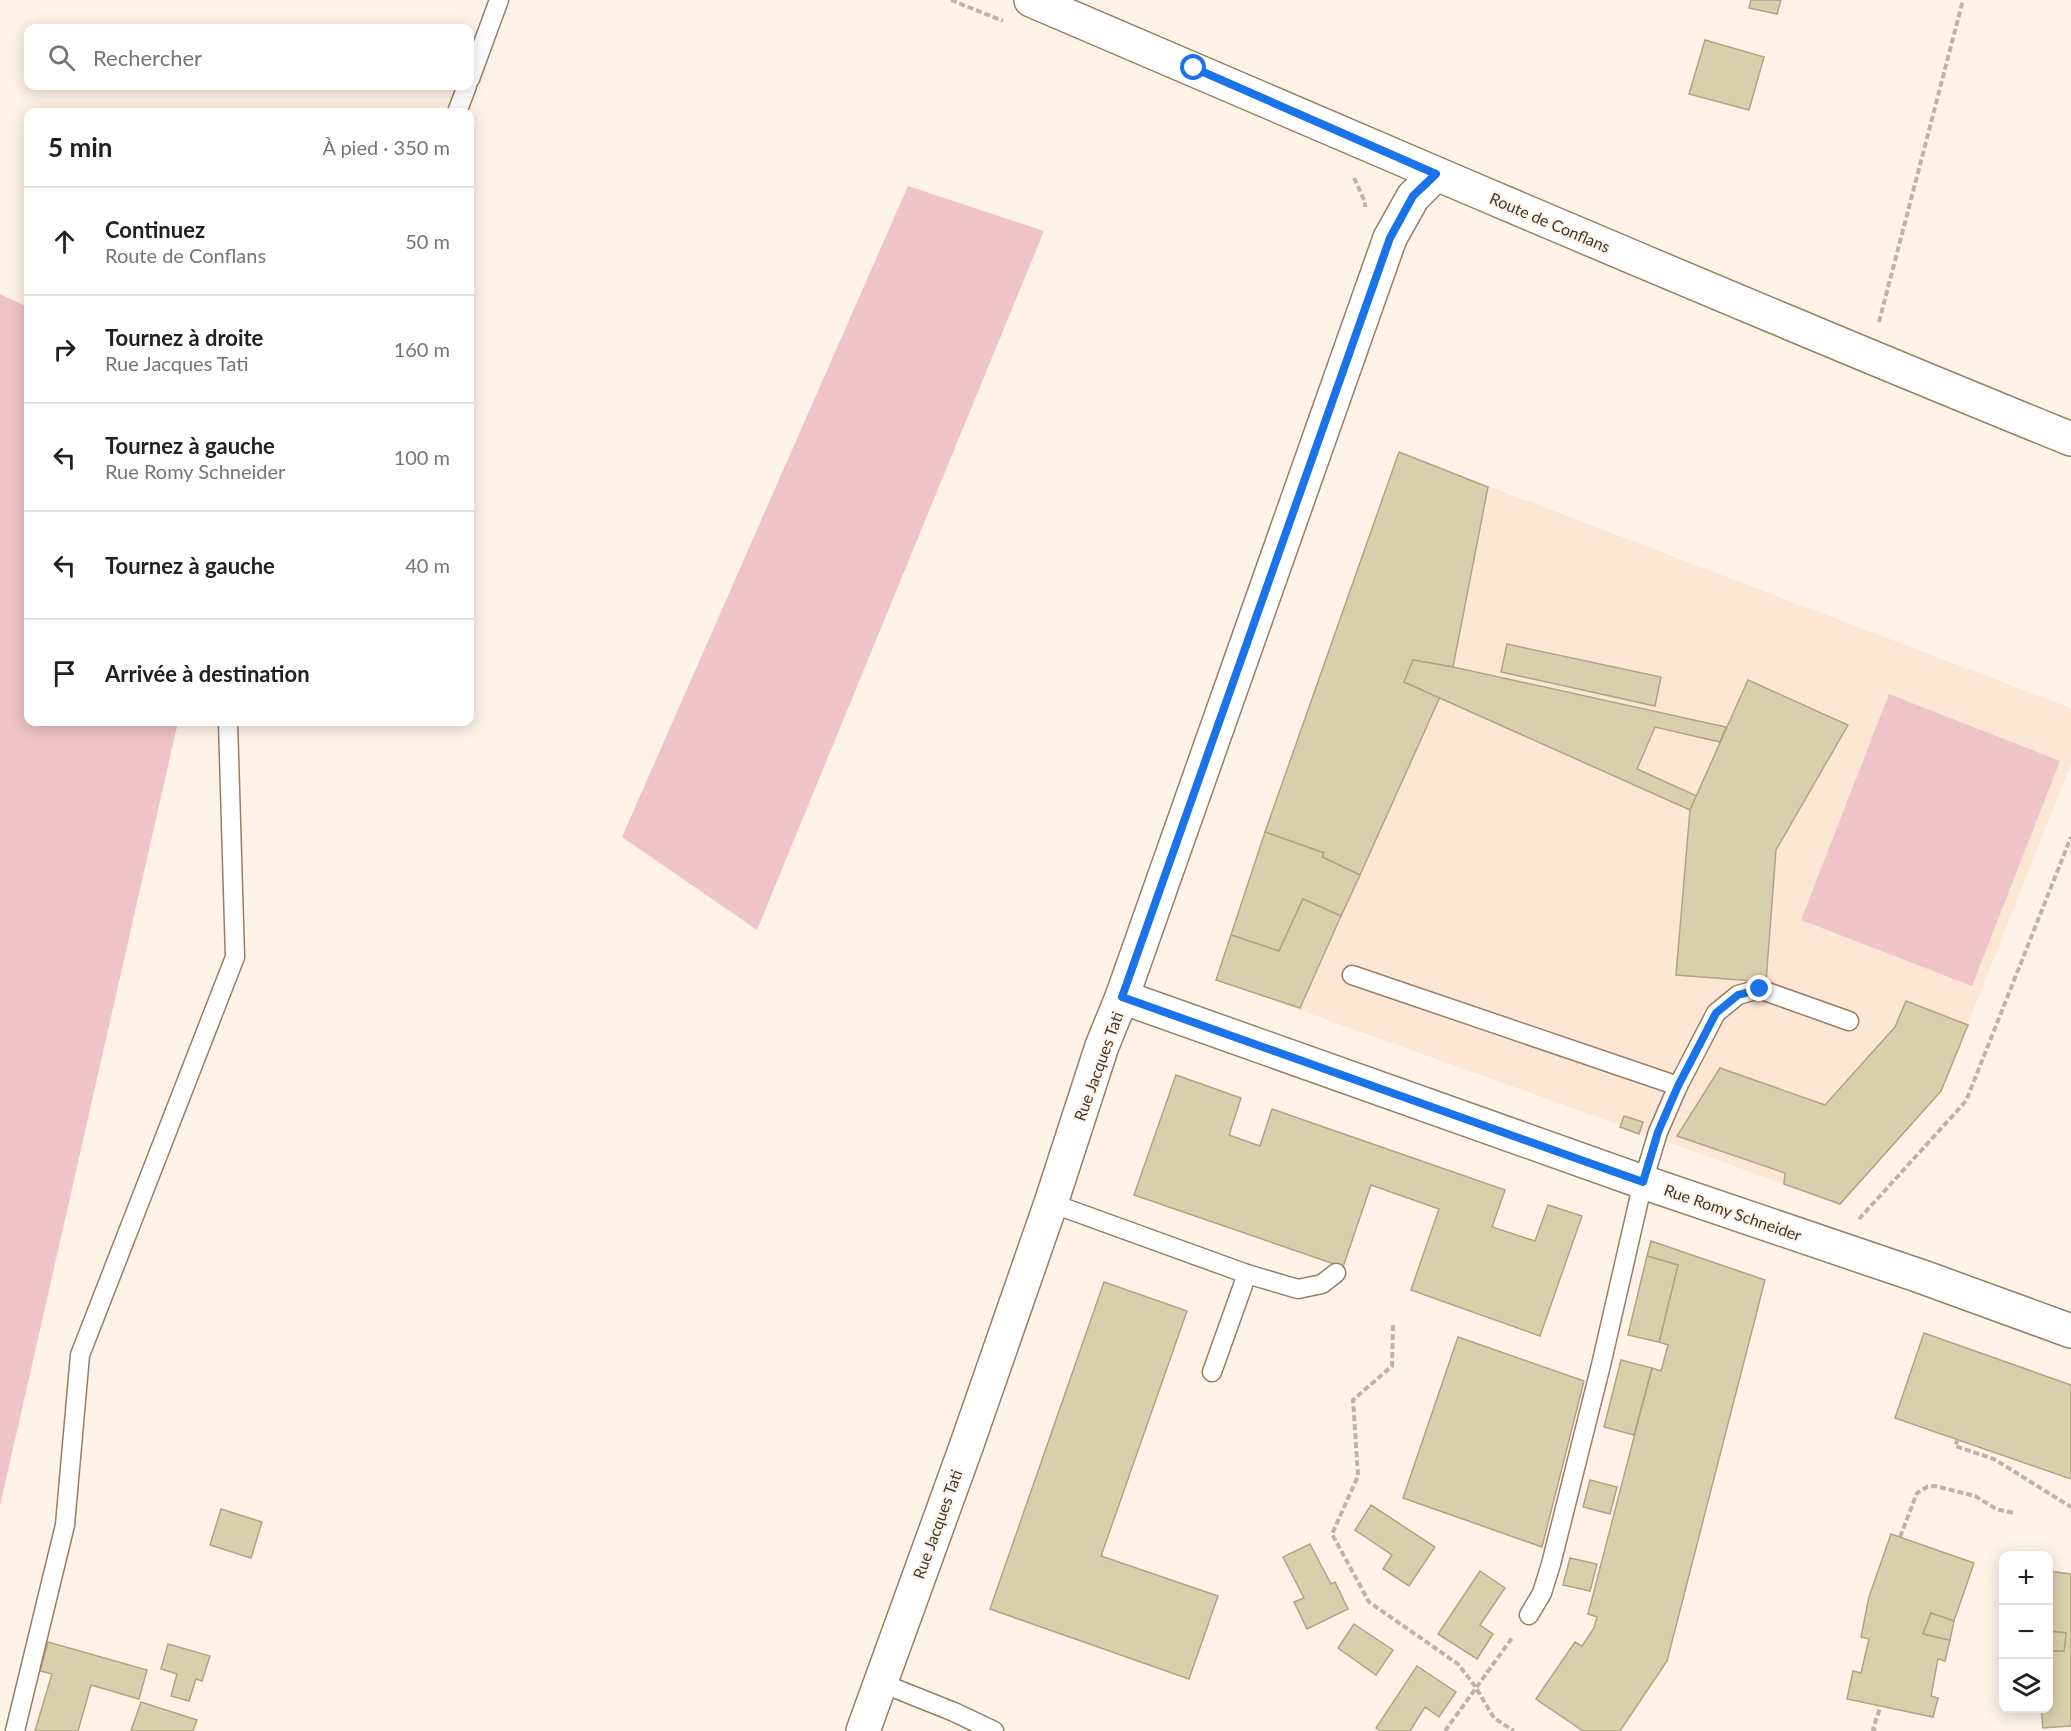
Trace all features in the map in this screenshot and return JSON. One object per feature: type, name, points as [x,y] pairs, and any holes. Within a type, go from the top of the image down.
[{"type":"street","name":"Route de Conflans","points":[[1031,0],[1204,72],[1436,174],[2071,439]]},
{"type":"street","name":"Rue Jacques Tati","points":[[863,1731],[966,1447],[1051,1203],[1102,1046],[1122,997],[1390,238],[1413,196],[1436,174]]},
{"type":"street","name":"Rue Romy Schneider","points":[[1122,997],[2071,1331]]},
{"type":"lane","points":[[474,68],[499,0]]},
{"type":"lane","points":[[459,108],[465,90]]},
{"type":"lane","points":[[15,1731],[65,1525],[80,1355],[235,957],[228,726]]},
{"type":"lane","points":[[1352,975],[1678,1086]]},
{"type":"lane","points":[[1529,1615],[1542,1593],[1551,1564],[1601,1365],[1643,1182],[1658,1132],[1678,1086],[1716,1013],[1738,995],[1760,989],[1849,1021]]},
{"type":"lane","points":[[1051,1203],[1247,1274],[1298,1289],[1322,1284],[1336,1273]]},
{"type":"lane","points":[[1212,1372],[1247,1274]]},
{"type":"lane","points":[[879,1682],[994,1731]]},
{"type":"path","points":[[1870,357],[1963,0]]},
{"type":"path","points":[[1834,1246],[1966,1101],[2071,837]]},
{"type":"path","points":[[1393,1325],[1392,1366],[1353,1400],[1358,1476],[1332,1534],[1369,1602],[1458,1664],[1475,1686],[1494,1718],[1514,1731]]},
{"type":"path","points":[[1958,1439],[1955,1446],[1994,1459],[2071,1507]]},
{"type":"path","points":[[1900,1538],[1917,1493],[1927,1487],[1935,1486],[1974,1496],[1996,1509],[2014,1513]]},
{"type":"path","points":[[1445,1731],[1475,1686],[1529,1615]]},
{"type":"path","points":[[1876,1731],[1873,1729],[1881,1706]]},
{"type":"shaded area","points":[[908,186],[1044,231],[757,930],[622,837]]},
{"type":"shaded area","points":[[0,294],[24,305],[24,726],[177,726],[0,1506]]},
{"type":"shaded area","points":[[1399,452],[2071,708],[2071,765],[1941,1091],[1840,1204],[1216,980]]},
{"type":"shaded area","points":[[1889,694],[2060,761],[1972,986],[1801,920]]},
{"type":"building","points":[[1751,0],[1781,0],[1777,14],[1749,8]]},
{"type":"building","points":[[1705,40],[1764,57],[1749,110],[1689,94]]},
{"type":"building","points":[[1399,452],[1488,487],[1453,667],[1413,660],[1404,682],[1440,697],[1360,875],[1322,857],[1324,853],[1265,832]]},
{"type":"building","points":[[1507,644],[1661,677],[1655,706],[1501,672]]},
{"type":"building","points":[[1413,660],[1726,727],[1720,742],[1655,727],[1637,769],[1697,796],[1690,810],[1404,682]]},
{"type":"building","points":[[1748,680],[1848,725],[1776,850],[1766,982],[1676,975],[1690,810]]},
{"type":"building","points":[[1265,832],[1324,853],[1322,857],[1360,875],[1341,916],[1303,899],[1279,951],[1231,935]]},
{"type":"building","points":[[1303,899],[1341,916],[1300,1008],[1216,980],[1231,935],[1279,951]]},
{"type":"building","points":[[1906,1001],[1968,1025],[1941,1091],[1840,1204],[1784,1184],[1785,1173],[1677,1136],[1720,1068],[1825,1105],[1895,1027]]},
{"type":"building","points":[[1176,1075],[1241,1098],[1229,1135],[1260,1146],[1272,1109],[1505,1190],[1492,1227],[1535,1241],[1548,1205],[1582,1216],[1540,1336],[1411,1290],[1439,1209],[1371,1185],[1343,1267],[1134,1195]]},
{"type":"building","points":[[1624,1116],[1643,1122],[1639,1134],[1620,1127]]},
{"type":"building","points":[[1651,1241],[1765,1280],[1667,1661],[1620,1731],[1583,1731],[1536,1699],[1575,1642],[1582,1646],[1594,1628],[1597,1617],[1588,1614],[1652,1368],[1661,1371],[1668,1345],[1659,1342],[1678,1265],[1647,1256]]},
{"type":"building","points":[[1647,1256],[1678,1265],[1659,1342],[1628,1335]]},
{"type":"building","points":[[1104,1282],[1187,1311],[1101,1556],[1218,1596],[1189,1679],[990,1609]]},
{"type":"building","points":[[1924,1333],[2071,1385],[2071,1479],[1895,1418]]},
{"type":"building","points":[[1458,1337],[1584,1381],[1542,1547],[1403,1498]]},
{"type":"building","points":[[1621,1360],[1652,1368],[1634,1435],[1604,1427]]},
{"type":"building","points":[[1590,1480],[1617,1487],[1610,1514],[1583,1507]]},
{"type":"building","points":[[1371,1505],[1435,1547],[1409,1586],[1383,1569],[1392,1555],[1355,1530]]},
{"type":"building","points":[[221,1509],[262,1522],[251,1558],[210,1545]]},
{"type":"building","points":[[1891,1534],[1974,1563],[1954,1621],[1931,1613],[1923,1634],[1950,1640],[1945,1661],[1938,1659],[1931,1696],[1938,1698],[1933,1717],[1847,1699],[1853,1671],[1861,1673],[1869,1639],[1861,1637],[1869,1597]]},
{"type":"building","points":[[1310,1544],[1331,1584],[1335,1582],[1348,1609],[1307,1629],[1294,1602],[1304,1598],[1283,1557]]},
{"type":"building","points":[[1570,1558],[1597,1564],[1590,1591],[1563,1585]]},
{"type":"building","points":[[1480,1571],[1505,1588],[1480,1625],[1493,1634],[1477,1659],[1438,1634]]},
{"type":"building","points":[[2053,1572],[2071,1574],[2071,1726],[2043,1728],[2042,1713],[2053,1713],[2053,1651],[2064,1651],[2066,1633],[2053,1632]]},
{"type":"building","points":[[1931,1613],[1954,1621],[1950,1640],[1923,1634]]},
{"type":"building","points":[[1354,1624],[1393,1650],[1376,1675],[1338,1648]]},
{"type":"building","points":[[2053,1632],[2066,1633],[2064,1651],[2053,1651]]},
{"type":"building","points":[[48,1642],[147,1670],[139,1699],[91,1685],[78,1731],[35,1731],[52,1674],[40,1671]]},
{"type":"building","points":[[168,1644],[210,1656],[202,1681],[196,1679],[189,1701],[171,1696],[177,1674],[161,1669]]},
{"type":"building","points":[[1417,1666],[1456,1692],[1439,1717],[1425,1707],[1410,1731],[1380,1731],[1376,1728]]},
{"type":"building","points":[[141,1702],[197,1720],[193,1731],[131,1731]]},
{"type":"route","points":[[1194,68],[1436,174],[1413,196],[1390,238],[1122,997],[1643,1182],[1658,1132],[1678,1086],[1716,1013],[1738,995],[1760,989]]}]
